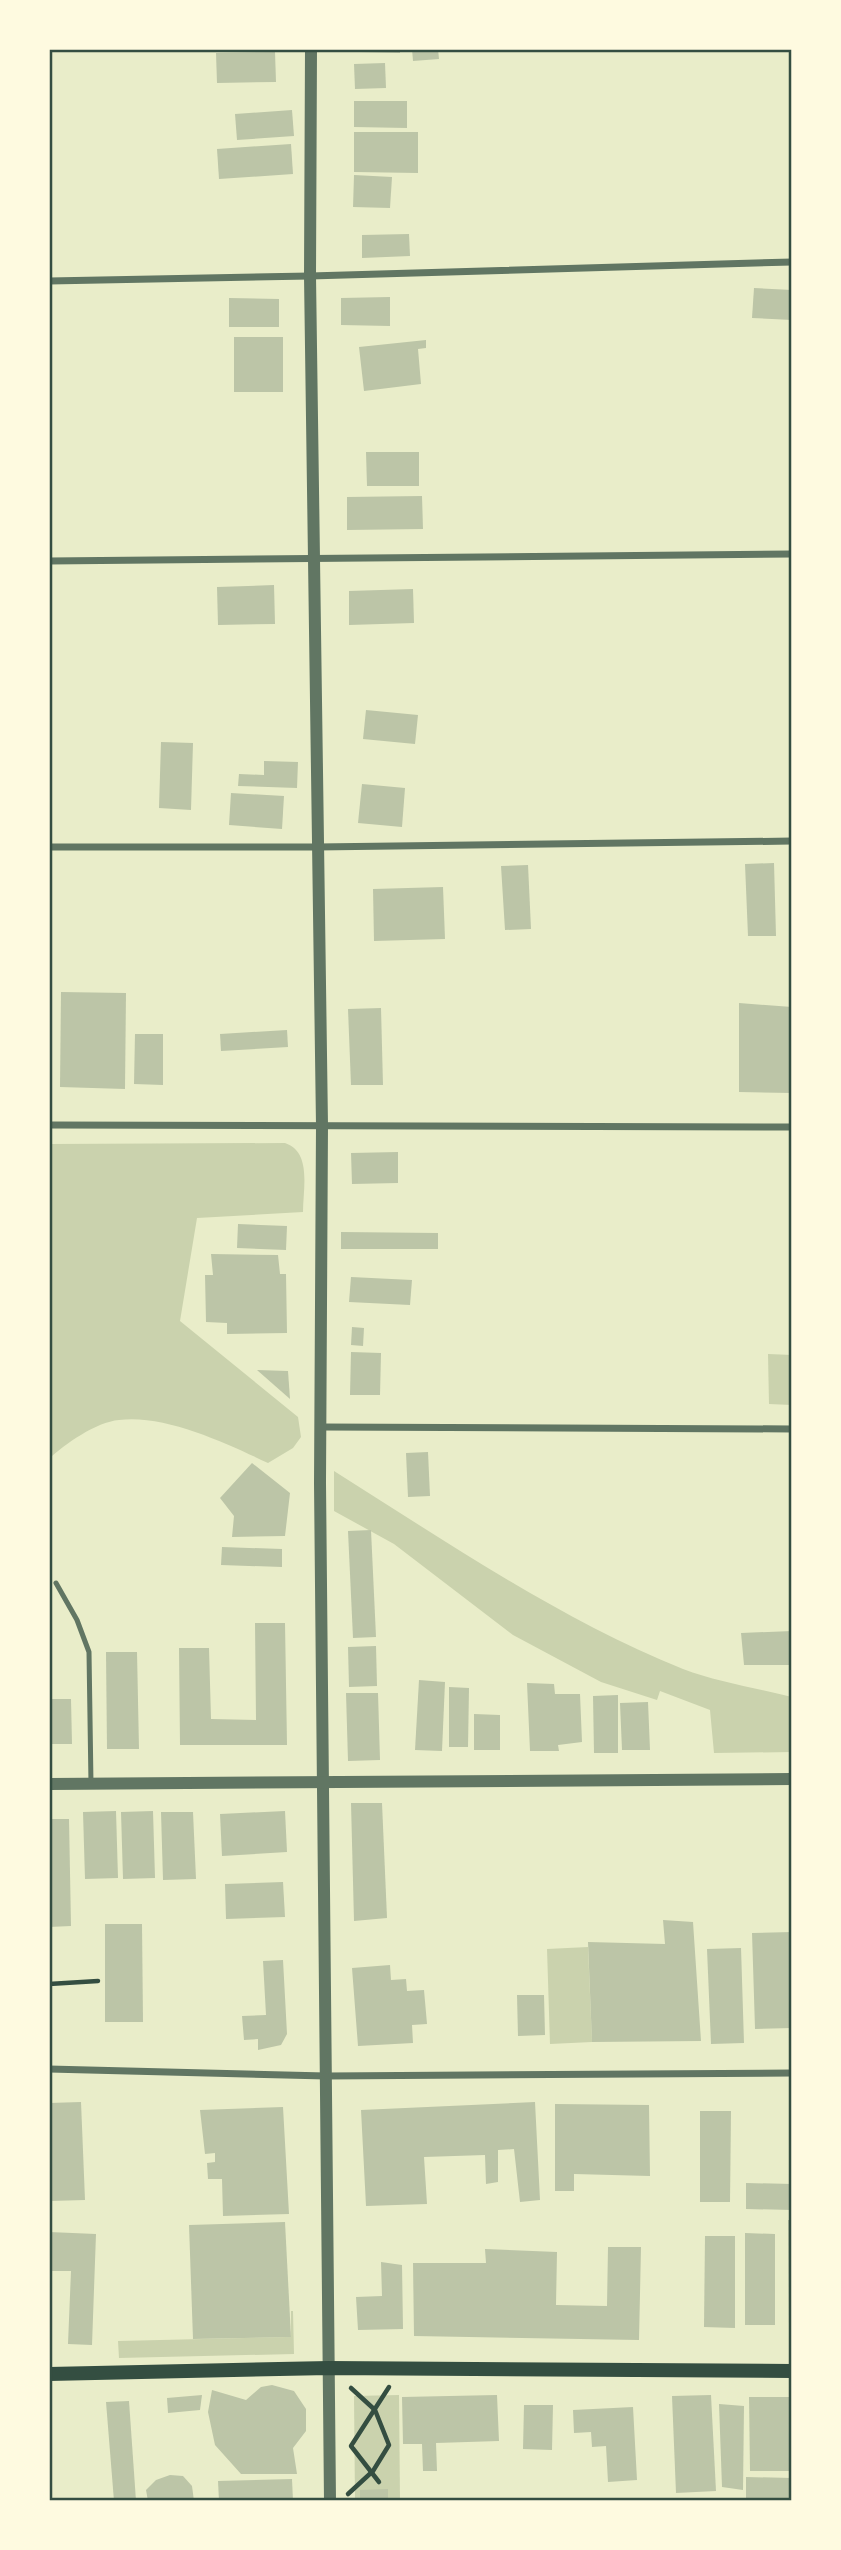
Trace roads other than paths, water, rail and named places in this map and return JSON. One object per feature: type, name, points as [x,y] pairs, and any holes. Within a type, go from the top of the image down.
[{"type":"main road","points":[[49,2374],[329,2368],[792,2371]]},
{"type":"street","points":[[311,49],[310,276],[322,1125],[323,1782],[330,2501]]},
{"type":"street","points":[[49,281],[792,262]]},
{"type":"street","points":[[49,561],[316,556],[792,554]]},
{"type":"street","points":[[49,847],[317,847],[792,841]]},
{"type":"street","points":[[49,1125],[792,1127]]},
{"type":"street","points":[[321,1427],[792,1429]]},
{"type":"street","points":[[49,1784],[792,1779]]},
{"type":"street","points":[[49,2069],[327,2076],[792,2073]]},
{"type":"lane","points":[[56,1583],[77,1620],[89,1652],[91,1784]]}]
